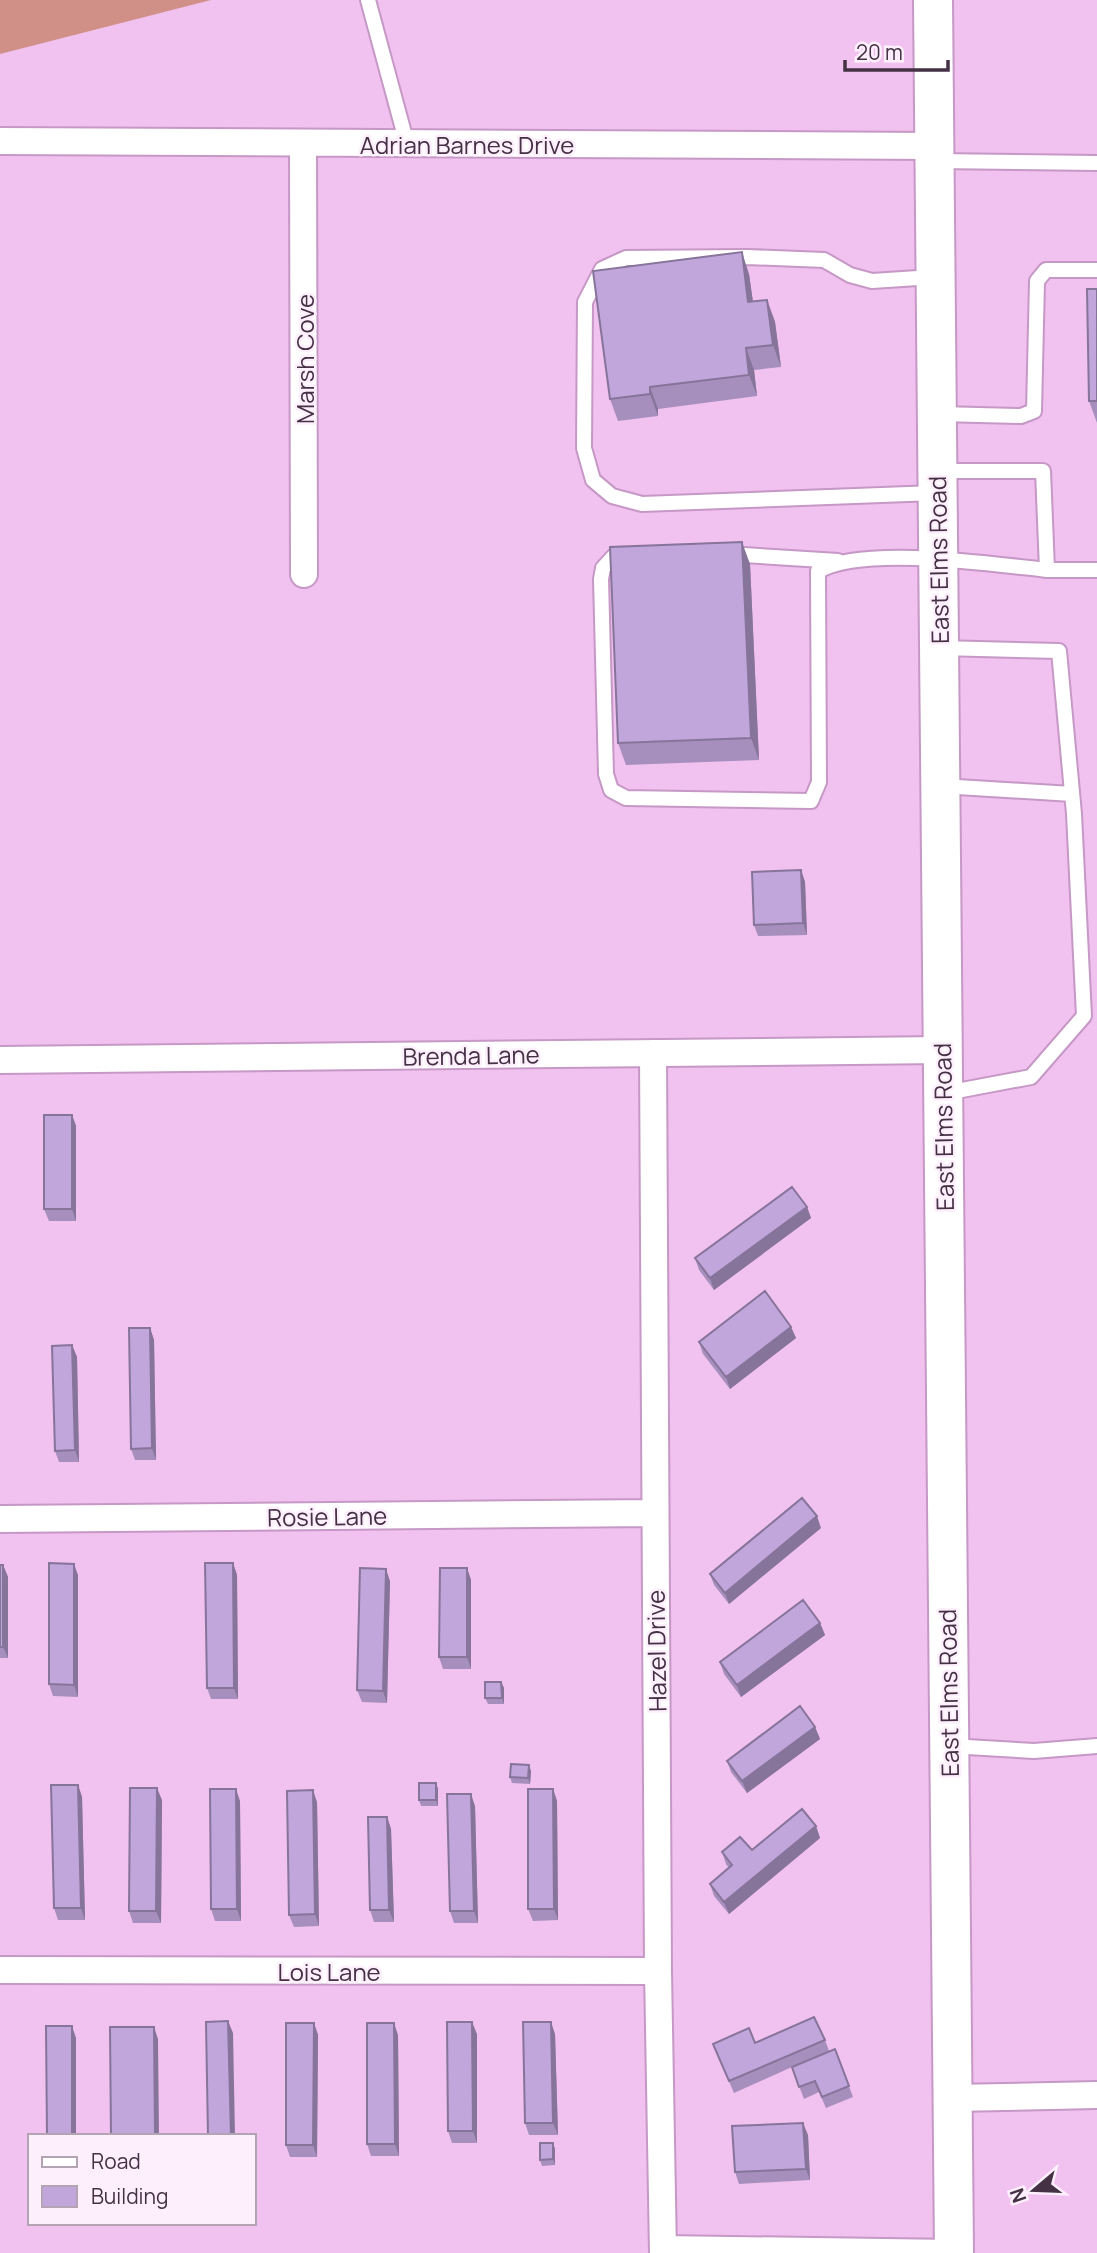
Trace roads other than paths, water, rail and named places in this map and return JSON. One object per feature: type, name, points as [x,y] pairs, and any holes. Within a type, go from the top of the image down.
[{"type":"main road","name":"East Elms Road","points":[[933,0],[954,2253]]},
{"type":"street","name":"Adrian Barnes Drive","points":[[0,141],[407,144],[934,154]]},
{"type":"street","name":"Marsh Cove","points":[[303,143],[304,574]]},
{"type":"street","name":"Brenda Lane","points":[[0,1060],[942,1050]]},
{"type":"street","name":"Hazel Drive","points":[[653,1054],[654,1513],[663,2251]]},
{"type":"street","name":"Rosie Lane","points":[[0,1519],[654,1513]]},
{"type":"street","name":"Lois Lane","points":[[0,1970],[658,1972]]},
{"type":"street","points":[[952,2098],[1097,2095]]},
{"type":"street","points":[[663,2251],[954,2253]]},
{"type":"lane","points":[[368,0],[407,144]]},
{"type":"lane","points":[[934,154],[1097,163]]},
{"type":"lane","points":[[935,277],[872,281],[850,275],[824,260],[748,257],[626,258],[602,269],[585,302],[584,448],[593,480],[612,496],[642,504],[937,482],[1042,471],[1047,570]]},
{"type":"lane","points":[[936,414],[1021,416],[1034,411],[1037,281],[1046,270],[1097,270]]},
{"type":"lane","points":[[644,554],[614,556],[603,568],[601,579],[606,774],[611,790],[626,798],[811,801],[819,782],[817,571],[838,561]]},
{"type":"lane","points":[[709,554],[838,561],[937,558],[1047,570],[1097,570]]},
{"type":"lane","points":[[939,648],[1059,651],[1072,794],[1084,1016],[1031,1077],[943,1094]]},
{"type":"lane","points":[[940,785],[1072,794]]},
{"type":"lane","points":[[949,1746],[1034,1751],[1097,1746]]}]
